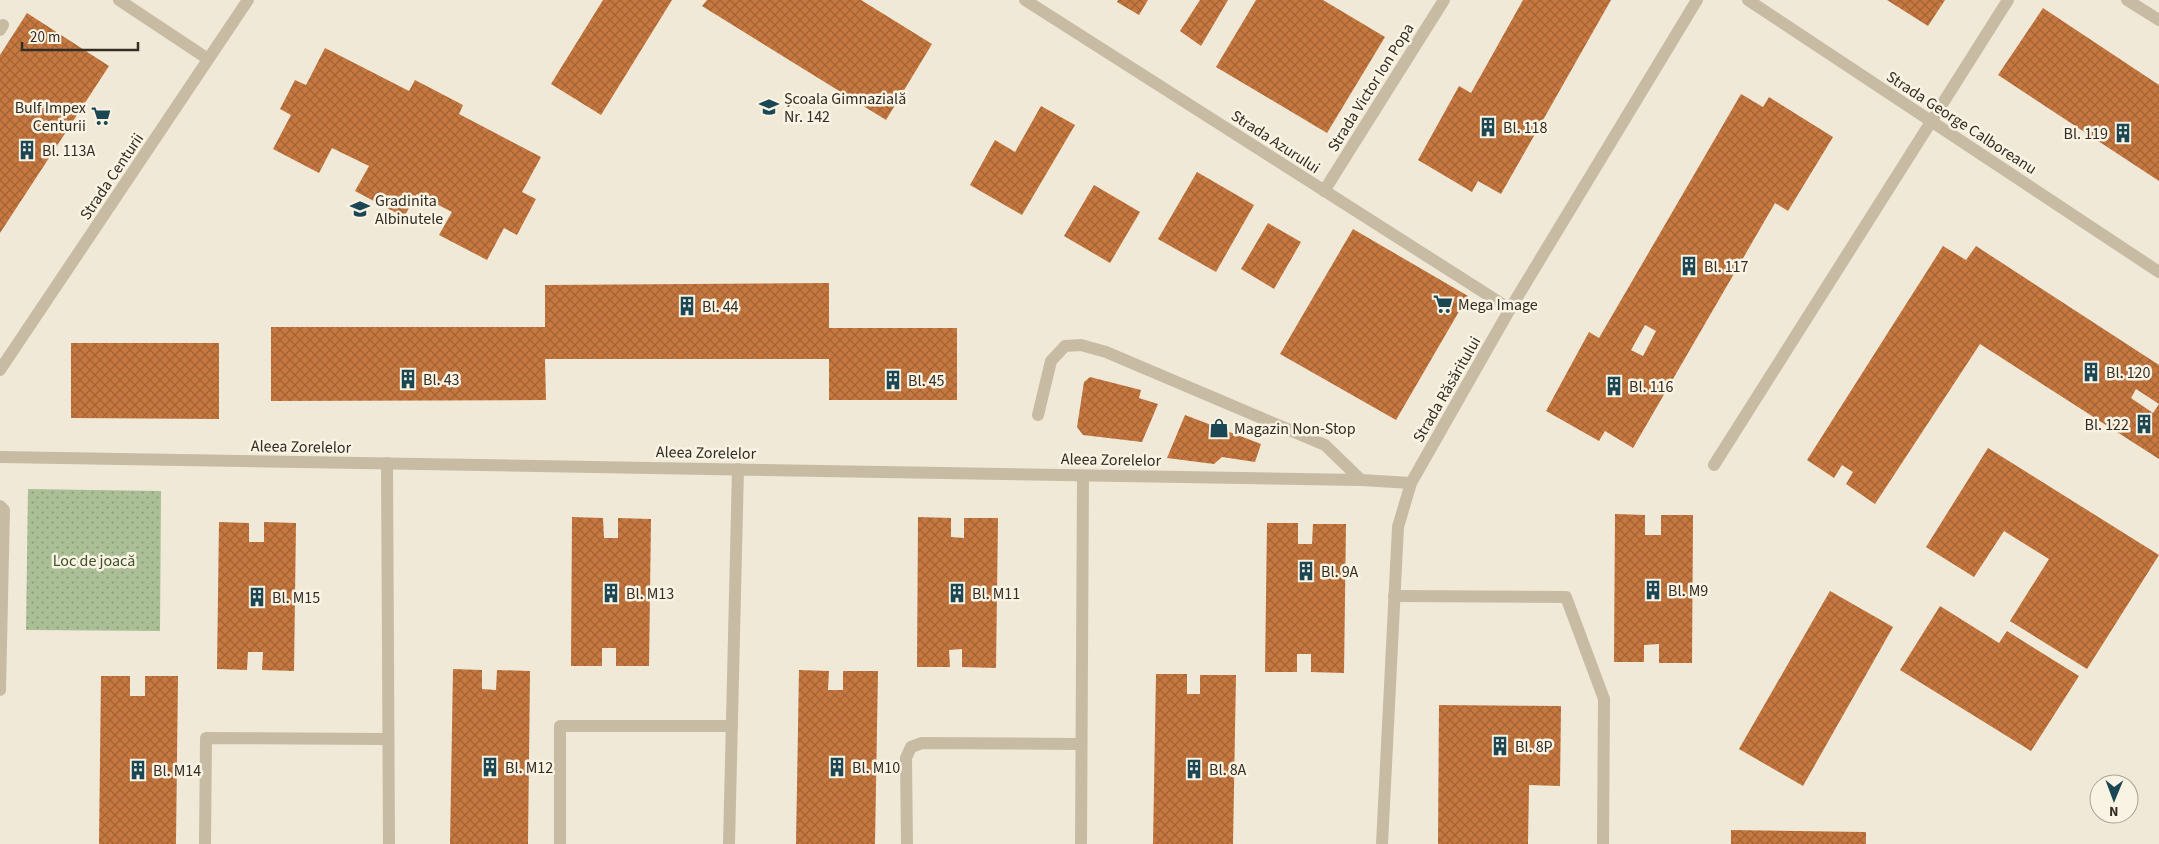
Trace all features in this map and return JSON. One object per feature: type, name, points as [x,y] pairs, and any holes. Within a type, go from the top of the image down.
[{"type":"street","points":[[119,0],[208,59]]},
{"type":"street","name":"Strada Centurii","points":[[1,366],[248,0]]},
{"type":"street","name":"Strada Azurului","points":[[1025,0],[1510,310]]},
{"type":"street","name":"Strada Victor Ion Popa","points":[[1324,191],[1444,0]]},
{"type":"street","name":"Strada Răsăritului","points":[[1382,844],[1398,527],[1411,483],[1510,310],[1697,0]]},
{"type":"street","name":"Strada George Calboreanu","points":[[1748,0],[2159,272]]},
{"type":"street","points":[[1714,465],[2008,0]]},
{"type":"street","points":[[2127,0],[2159,20]]},
{"type":"street","points":[[1038,415],[1050,361],[1065,346],[1080,345],[1106,352],[1325,445],[1361,480]]},
{"type":"street","name":"Aleea Zorelelor","points":[[0,457],[1361,480],[1411,483]]},
{"type":"street","points":[[387,464],[389,844]]},
{"type":"street","points":[[729,844],[738,469]]},
{"type":"street","points":[[1081,844],[1083,476]]},
{"type":"street","points":[[0,506],[4,510],[0,690]]},
{"type":"street","points":[[1394,596],[1566,597],[1604,699],[1603,844]]},
{"type":"street","points":[[560,844],[560,726],[732,726]]},
{"type":"street","points":[[205,844],[206,738],[387,739]]},
{"type":"street","points":[[907,844],[906,758],[912,747],[922,743],[1082,744]]},
{"type":"green space","name":"Loc de joacă","points":[[28,489],[161,491],[160,631],[26,630]]},
{"type":"building","points":[[603,0],[672,0],[601,115],[551,84]]},
{"type":"building","points":[[707,0],[861,0],[932,44],[886,120],[702,6]]},
{"type":"building","points":[[1118,0],[1148,0],[1139,15],[1117,2]]},
{"type":"building","points":[[1200,0],[1228,0],[1201,46],[1180,31]]},
{"type":"building","points":[[1256,0],[1323,0],[1385,37],[1327,133],[1216,67]]},
{"type":"building","name":"Bl. 118","points":[[1523,0],[1611,0],[1501,194],[1478,181],[1472,192],[1418,160],[1459,86],[1471,93]]},
{"type":"building","points":[[1887,0],[1945,0],[1928,26]]},
{"type":"building","name":"Bl. 119","points":[[2043,8],[2159,85],[2159,181],[1998,75]]},
{"type":"building","name":"Bl. 113A","points":[[27,13],[109,66],[0,233],[0,55]]},
{"type":"building","points":[[325,48],[409,91],[415,80],[463,105],[459,114],[541,157],[522,192],[536,199],[517,235],[504,228],[487,260],[439,235],[452,212],[417,194],[404,217],[355,191],[369,166],[332,148],[319,173],[273,149],[291,115],[280,109],[295,80],[306,85]]},
{"type":"building","name":"Bl. 117","points":[[1741,94],[1763,107],[1769,97],[1833,137],[1788,211],[1775,203],[1633,448],[1605,431],[1599,441],[1546,411],[1589,332],[1599,338]],"holes":[[[1645,325],[1656,331],[1643,356],[1631,350]]]},
{"type":"building","points":[[1041,106],[1075,125],[1022,215],[970,185],[995,140],[1015,152]]},
{"type":"building","points":[[1197,172],[1254,205],[1216,272],[1158,239]]},
{"type":"building","points":[[1094,185],[1140,212],[1110,263],[1064,236]]},
{"type":"building","points":[[1268,223],[1301,242],[1274,289],[1241,269]]},
{"type":"building","points":[[1353,229],[1468,296],[1396,420],[1280,354]]},
{"type":"building","name":"Bl. 120","points":[[1943,246],[1966,260],[1976,246],[2159,365],[2159,404],[2159,459],[1980,344],[1875,504],[1846,484],[1853,472],[1842,465],[1834,478],[1807,460]],"holes":[[[2136,389],[2159,404],[2153,413],[2131,398]]]},
{"type":"building","points":[[829,283],[829,328],[957,328],[957,400],[829,400],[829,359],[545,359],[546,400],[271,401],[271,327],[545,327],[545,285]]},
{"type":"building","points":[[71,343],[219,343],[219,419],[71,418]]},
{"type":"building","points":[[1090,377],[1141,390],[1139,398],[1158,404],[1142,442],[1083,435],[1077,427],[1084,382]]},
{"type":"building","points":[[1185,415],[1261,444],[1255,462],[1222,457],[1214,464],[1167,458]]},
{"type":"building","points":[[1988,448],[2159,555],[2087,669],[2010,621],[2049,559],[2004,531],[1974,577],[1926,547]]},
{"type":"building","name":"Bl. M9","points":[[1615,514],[1645,515],[1645,535],[1661,535],[1661,515],[1693,515],[1692,663],[1659,663],[1659,644],[1644,645],[1644,662],[1614,662]]},
{"type":"building","name":"Bl. M13","points":[[572,517],[603,518],[604,538],[618,538],[618,518],[651,519],[649,666],[616,666],[616,648],[602,648],[602,666],[571,666]]},
{"type":"building","name":"Bl. M11","points":[[918,517],[951,518],[951,537],[964,538],[964,518],[998,518],[996,668],[962,667],[962,649],[949,650],[950,667],[917,667]]},
{"type":"building","name":"Bl. M15","points":[[219,522],[249,523],[249,542],[264,542],[264,522],[296,523],[294,671],[262,670],[263,652],[248,652],[247,670],[217,669]]},
{"type":"building","name":"Bl. 9A","points":[[1267,523],[1298,523],[1298,544],[1312,544],[1313,524],[1346,524],[1344,673],[1311,672],[1311,654],[1297,654],[1297,672],[1265,672]]},
{"type":"building","points":[[1830,591],[1893,627],[1803,786],[1739,749]]},
{"type":"building","points":[[1940,606],[1999,643],[2007,631],[2079,676],[2031,751],[1900,670]]},
{"type":"building","name":"Bl. M12","points":[[453,669],[482,670],[482,689],[496,690],[497,670],[530,671],[528,844],[450,844]]},
{"type":"building","name":"Bl. M10","points":[[799,670],[829,671],[828,690],[843,690],[843,671],[878,671],[875,844],[796,844]]},
{"type":"building","name":"Bl. 8A","points":[[1156,674],[1187,674],[1187,694],[1200,694],[1200,675],[1236,675],[1233,844],[1153,844]]},
{"type":"building","name":"Bl. M14","points":[[101,676],[130,676],[130,696],[145,696],[145,676],[178,676],[176,844],[99,844]]},
{"type":"building","name":"Bl. 8P","points":[[1439,705],[1561,706],[1560,786],[1529,785],[1528,844],[1438,844]]},
{"type":"building","points":[[1731,830],[1866,832],[1866,844],[1731,844]]},
{"type":"place","name":"Școala Gimnazială Nr. 142","points":[[769,107]]},
{"type":"place","name":"Bulf Impex Centurii","points":[[101,116]]},
{"type":"place","name":"Bl. 118","points":[[1488,127]]},
{"type":"place","name":"Bl. 119","points":[[2123,133]]},
{"type":"place","name":"Bl. 113A","points":[[27,150]]},
{"type":"place","name":"Gradinita Albinutele","points":[[360,209]]},
{"type":"place","name":"Bl. 117","points":[[1689,266]]},
{"type":"place","name":"Mega Image","points":[[1443,304]]},
{"type":"place","name":"Bl. 44","points":[[687,306]]},
{"type":"place","name":"Bl. 120","points":[[2091,372]]},
{"type":"place","name":"Bl. 43","points":[[408,379]]},
{"type":"place","name":"Bl. 45","points":[[893,380]]},
{"type":"place","name":"Bl. 116","points":[[1614,386]]},
{"type":"place","name":"Bl. 122","points":[[2144,424]]},
{"type":"place","name":"Magazin Non-Stop","points":[[1219,428]]},
{"type":"place","name":"Bl. 9A","points":[[1306,571]]},
{"type":"place","name":"Bl. M9","points":[[1653,590]]},
{"type":"place","name":"Bl. M13","points":[[611,593]]},
{"type":"place","name":"Bl. M11","points":[[957,593]]},
{"type":"place","name":"Bl. M15","points":[[257,597]]},
{"type":"place","name":"Bl. 8P","points":[[1500,746]]},
{"type":"place","name":"Bl. M12","points":[[490,767]]},
{"type":"place","name":"Bl. M10","points":[[837,767]]},
{"type":"place","name":"Bl. 8A","points":[[1194,769]]},
{"type":"place","name":"Bl. M14","points":[[138,770]]}]
